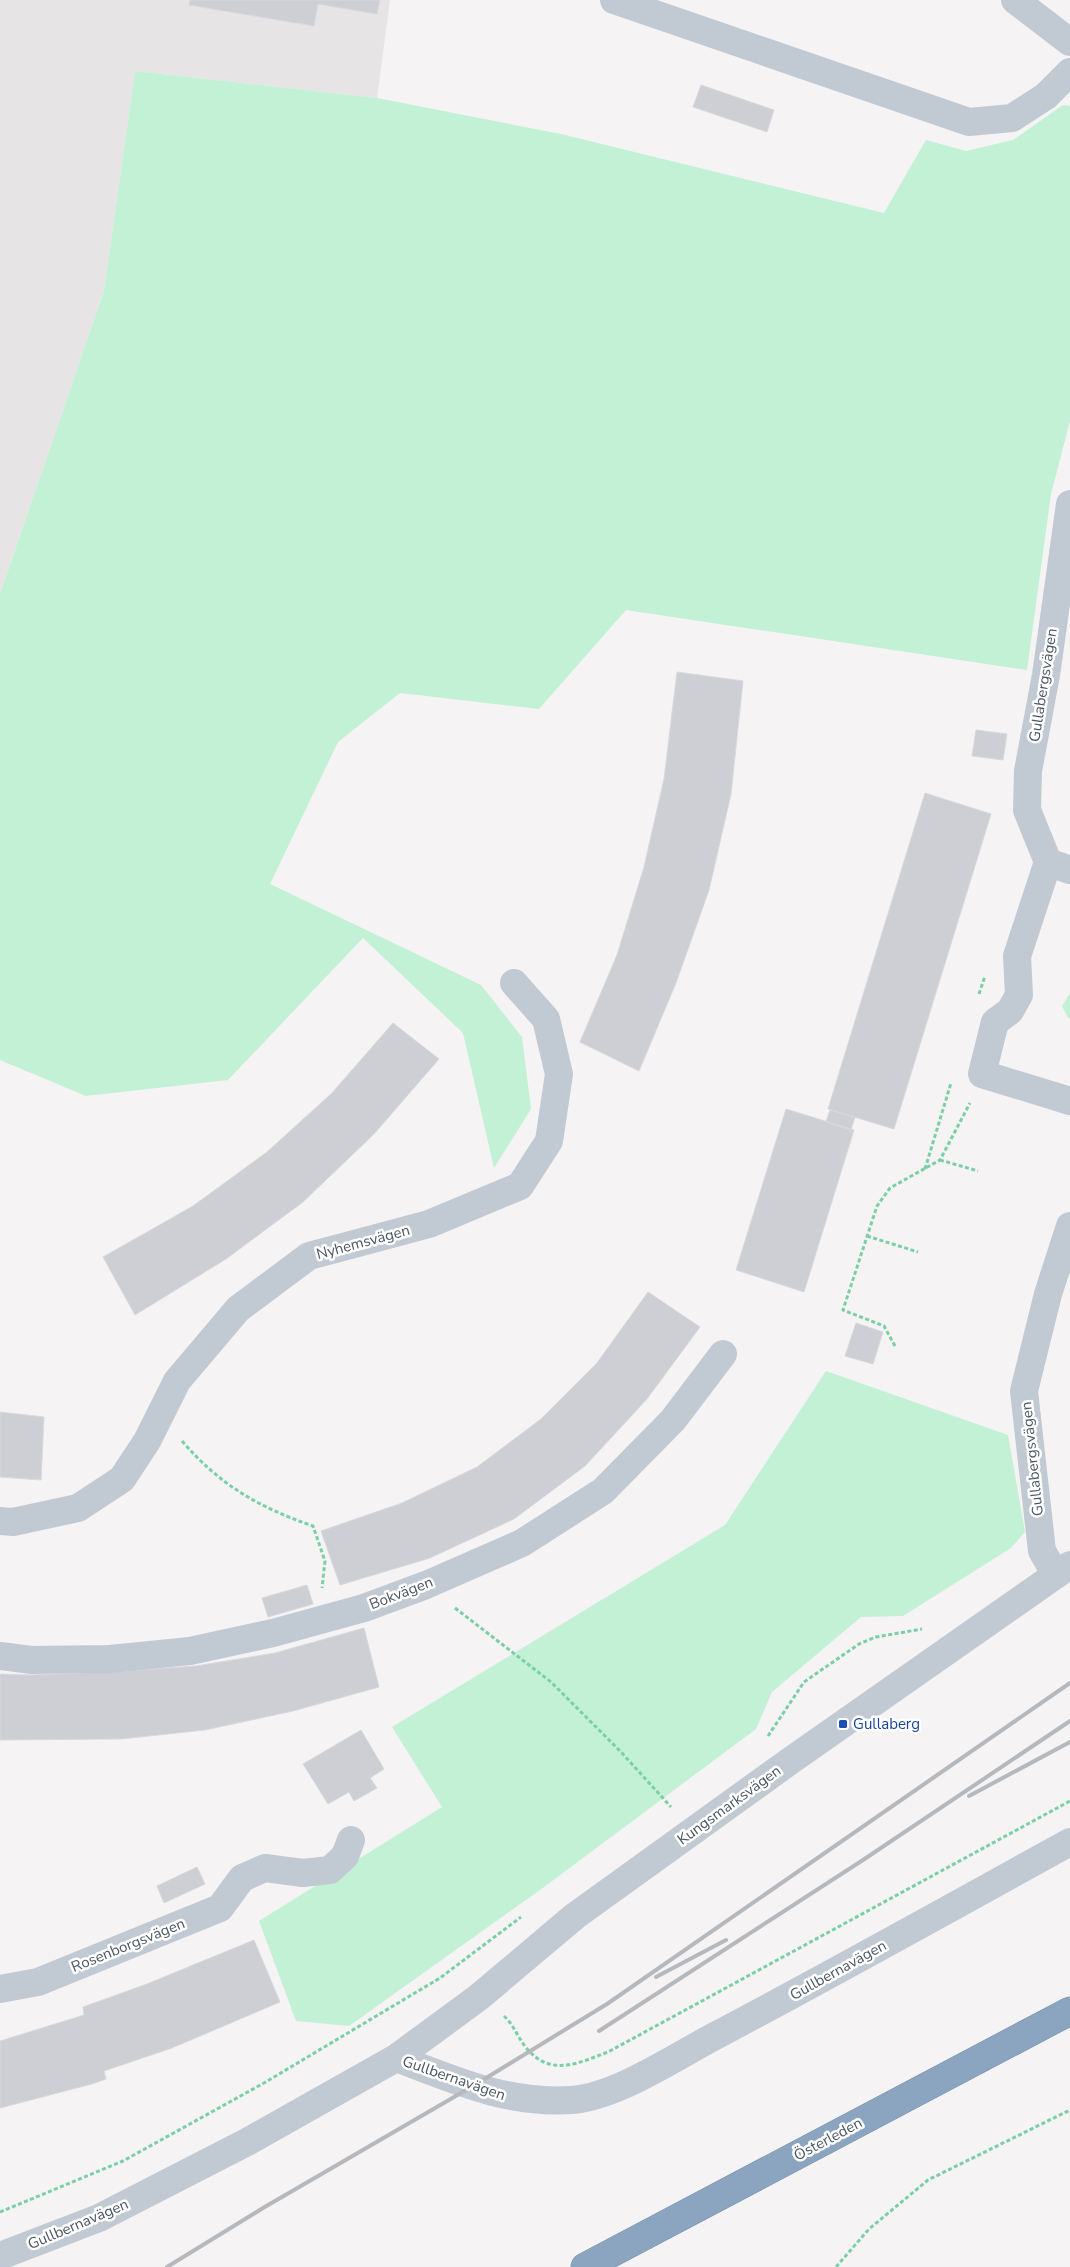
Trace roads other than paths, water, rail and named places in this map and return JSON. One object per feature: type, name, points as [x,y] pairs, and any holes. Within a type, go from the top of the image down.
[{"type":"highway","name":"Österleden","points":[[585,2267],[1070,2011]]},
{"type":"street","points":[[614,0],[969,122],[1012,118],[1046,96],[1070,72]]},
{"type":"street","points":[[1015,0],[1070,42]]},
{"type":"street","name":"Gullabergsvägen","points":[[1070,504],[1046,675],[1028,771],[1027,810],[1059,866],[1017,956],[1019,995],[1010,1010],[996,1022],[982,1074],[1070,1101]]},
{"type":"street","name":"Nyhemsvägen","points":[[0,1521],[13,1522],[78,1508],[122,1478],[147,1441],[177,1381],[238,1308],[309,1256],[429,1224],[520,1186],[549,1141],[559,1074],[546,1019],[514,983]]},
{"type":"street","name":"Gullabergsvägen","points":[[1063,1570],[1042,1551],[1024,1391],[1048,1294],[1070,1226]]},
{"type":"street","name":"Bokvägen","points":[[0,1656],[32,1660],[110,1659],[190,1651],[273,1633],[364,1608],[426,1585],[522,1543],[603,1491],[673,1420],[723,1354]]},
{"type":"street","name":"Kungsmarksvägen","points":[[396,2058],[479,1997],[575,1916],[798,1756],[1063,1570]]},
{"type":"street","name":"Rosenborgsvägen","points":[[0,1988],[38,1982],[220,1908],[242,1878],[265,1868],[303,1872],[330,1870],[345,1856],[351,1840]]},
{"type":"street","name":"Gullbernavägen","points":[[0,2256],[99,2218],[247,2142],[396,2058],[473,2086],[514,2098],[538,2101],[574,2100],[609,2092],[783,2001],[1070,1842]]},
{"type":"railway","points":[[167,2267],[263,2208],[473,2086],[607,2004],[1070,1683]]},
{"type":"railway","points":[[599,2031],[863,1860],[1070,1721]]},
{"type":"railway","points":[[969,1796],[1070,1742]]},
{"type":"railway","points":[[656,1977],[726,1940]]},
{"type":"place","name":"Gullaberg","points":[[843,1724]]}]
